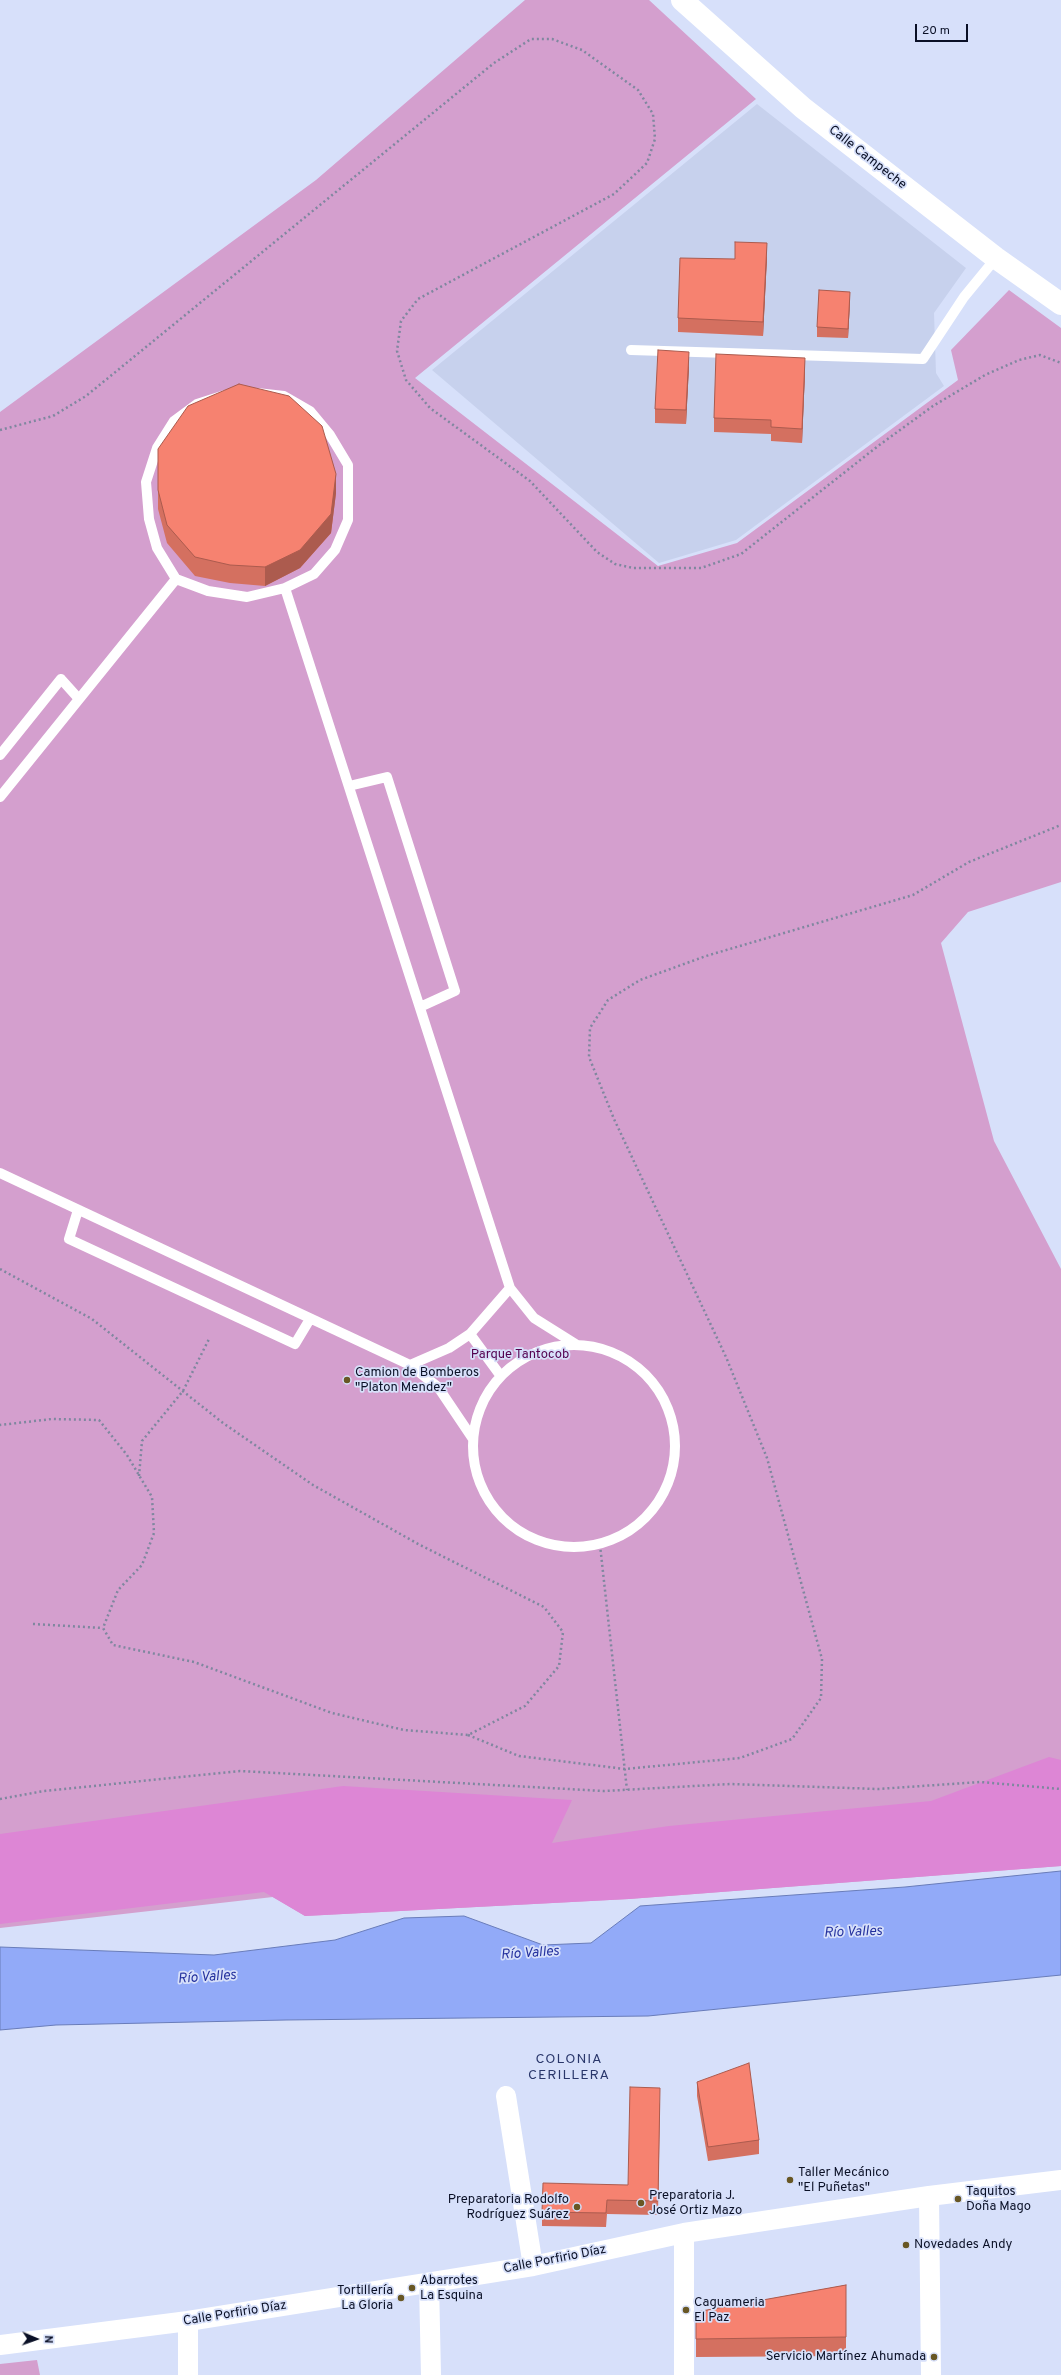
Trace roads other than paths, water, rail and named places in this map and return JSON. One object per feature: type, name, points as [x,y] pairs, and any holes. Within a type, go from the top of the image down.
[{"type":"street","name":"Calle Campeche","points":[[682,0],[803,108],[996,258],[1061,304]]},
{"type":"street","points":[[506,2096],[534,2266]]},
{"type":"street","name":"Calle Porfirio Díaz","points":[[0,2345],[188,2321],[534,2266],[684,2233],[928,2196],[1061,2180]]},
{"type":"street","points":[[928,2196],[931,2375]]},
{"type":"street","points":[[684,2233],[684,2375]]},
{"type":"street","points":[[429,2283],[431,2375]]},
{"type":"street","points":[[188,2321],[188,2375]]},
{"type":"lane","points":[[631,350],[923,359],[964,297],[996,258]]},
{"type":"lane","points":[[257,393],[284,396],[310,411],[330,435],[348,465],[348,520],[336,550],[314,574],[285,588],[247,597],[208,591],[176,579],[157,548],[149,518],[146,482],[157,448],[174,421],[197,404],[225,395],[257,393]]},
{"type":"lane","points":[[0,797],[176,579]]},
{"type":"lane","points":[[285,588],[510,1288],[534,1318],[577,1345]]},
{"type":"lane","points":[[0,755],[61,679],[79,698]]},
{"type":"lane","points":[[349,786],[387,777],[392,792],[455,991],[420,1008]]},
{"type":"lane","points":[[0,1173],[410,1365],[438,1387],[473,1439]]},
{"type":"lane","points":[[78,1210],[69,1239],[295,1344],[310,1318]]},
{"type":"lane","points":[[410,1365],[449,1348],[470,1334],[510,1288]]},
{"type":"lane","points":[[470,1334],[500,1375]]},
{"type":"lane","points":[[562,1344],[577,1345],[598,1346],[630,1360],[655,1384],[671,1416],[676,1451],[669,1482],[653,1510],[629,1532],[600,1544],[568,1548],[537,1541],[510,1525],[489,1501],[476,1471],[473,1439],[481,1405],[500,1375],[529,1354],[562,1344]]},
{"type":"water","name":"Río Valles","points":[[1061,1871],[1061,1975],[648,2016],[286,2020],[56,2025],[0,2030],[0,1947],[214,1955],[335,1940],[404,1918],[464,1916],[543,1945],[591,1943],[640,1906],[905,1887]]},
{"type":"place","name":"Camion de Bomberos \"Platon Mendez\"","points":[[347,1380]]},
{"type":"place","name":"Taller Mecánico \"El Puñetas\"","points":[[790,2180]]},
{"type":"place","name":"Taquitos Doña Mago","points":[[958,2199]]},
{"type":"place","name":"Preparatoria J. José Ortiz Mazo","points":[[641,2203]]},
{"type":"place","name":"Preparatoria Rodolfo Rodríguez Suárez","points":[[577,2207]]},
{"type":"place","name":"Novedades Andy","points":[[906,2245]]},
{"type":"place","name":"Abarrotes La Esquina","points":[[412,2288]]},
{"type":"place","name":"Tortillería La Gloria","points":[[401,2298]]},
{"type":"place","name":"Caguameria El Paz","points":[[686,2310]]},
{"type":"place","name":"Servicio Martínez Ahumada","points":[[934,2357]]},
{"type":"district","name":"COLONIA CERILLERA","points":[[569,2068]]},
{"type":"park label","name":"Parque Tantocob","points":[[520,1355]]}]
